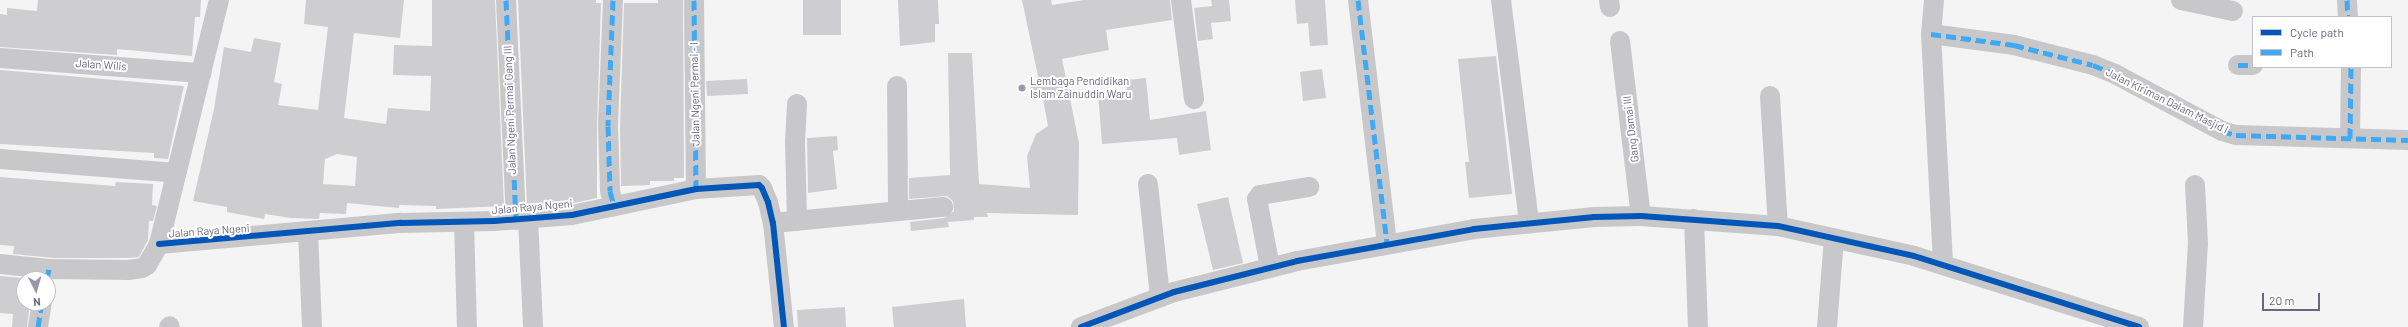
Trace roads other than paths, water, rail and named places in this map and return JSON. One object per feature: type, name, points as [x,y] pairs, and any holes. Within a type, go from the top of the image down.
[{"type":"street","points":[[56,274],[136,270],[147,265],[159,244],[220,0]]},
{"type":"street","name":"Jalan Ngeni Permai Gang III","points":[[506,0],[522,219],[533,327]]},
{"type":"street","points":[[613,0],[608,126],[610,191],[614,206]]},
{"type":"street","name":"Jalan Ngeni Permai - I","points":[[694,0],[696,189]]},
{"type":"street","points":[[1181,0],[1194,99]]},
{"type":"street","points":[[1358,0],[1388,244]]},
{"type":"street","points":[[1501,0],[1529,223]]},
{"type":"street","points":[[1934,0],[1931,34],[1943,264]]},
{"type":"street","points":[[2182,0],[2233,11]]},
{"type":"street","points":[[2348,0],[2348,16]]},
{"type":"street","name":"Jalan Kiriman Dalam Masjid I","points":[[1931,34],[2014,45],[2093,65],[2115,74],[2222,131],[2236,134],[2408,140]]},
{"type":"street","name":"Gang Damai III","points":[[1620,41],[1641,216]]},
{"type":"street","name":"Jalan Wilis","points":[[0,58],[201,73]]},
{"type":"street","points":[[2350,138],[2351,68]]},
{"type":"street","points":[[897,86],[898,211]]},
{"type":"street","points":[[1770,96],[1778,226]]},
{"type":"street","points":[[797,104],[795,142],[797,221]]},
{"type":"street","points":[[0,160],[176,174]]},
{"type":"street","points":[[1148,184],[1160,297]]},
{"type":"street","name":"Jalan Raya Ngeni","points":[[159,244],[401,223],[464,222],[572,215],[696,189],[759,185],[762,188],[768,202],[773,223],[784,327]]},
{"type":"street","points":[[2193,327],[2198,244],[2195,185]]},
{"type":"street","points":[[1270,267],[1257,199],[1260,195],[1309,186]]},
{"type":"street","points":[[773,223],[943,207]]},
{"type":"street","points":[[1081,327],[1160,297],[1270,267],[1388,244],[1529,223],[1594,217],[1641,216],[1778,226],[1943,264],[2139,327]]},
{"type":"street","points":[[1694,219],[1698,327]]},
{"type":"street","points":[[464,222],[467,327]]},
{"type":"street","points":[[308,231],[312,327]]},
{"type":"street","points":[[1828,327],[1834,239]]},
{"type":"street","points":[[0,264],[34,271]]},
{"type":"street","points":[[38,327],[41,311]]},
{"type":"place","name":"Lembaga Pendidikan Islam Zainuddin Waru","points":[[1022,88]]}]
